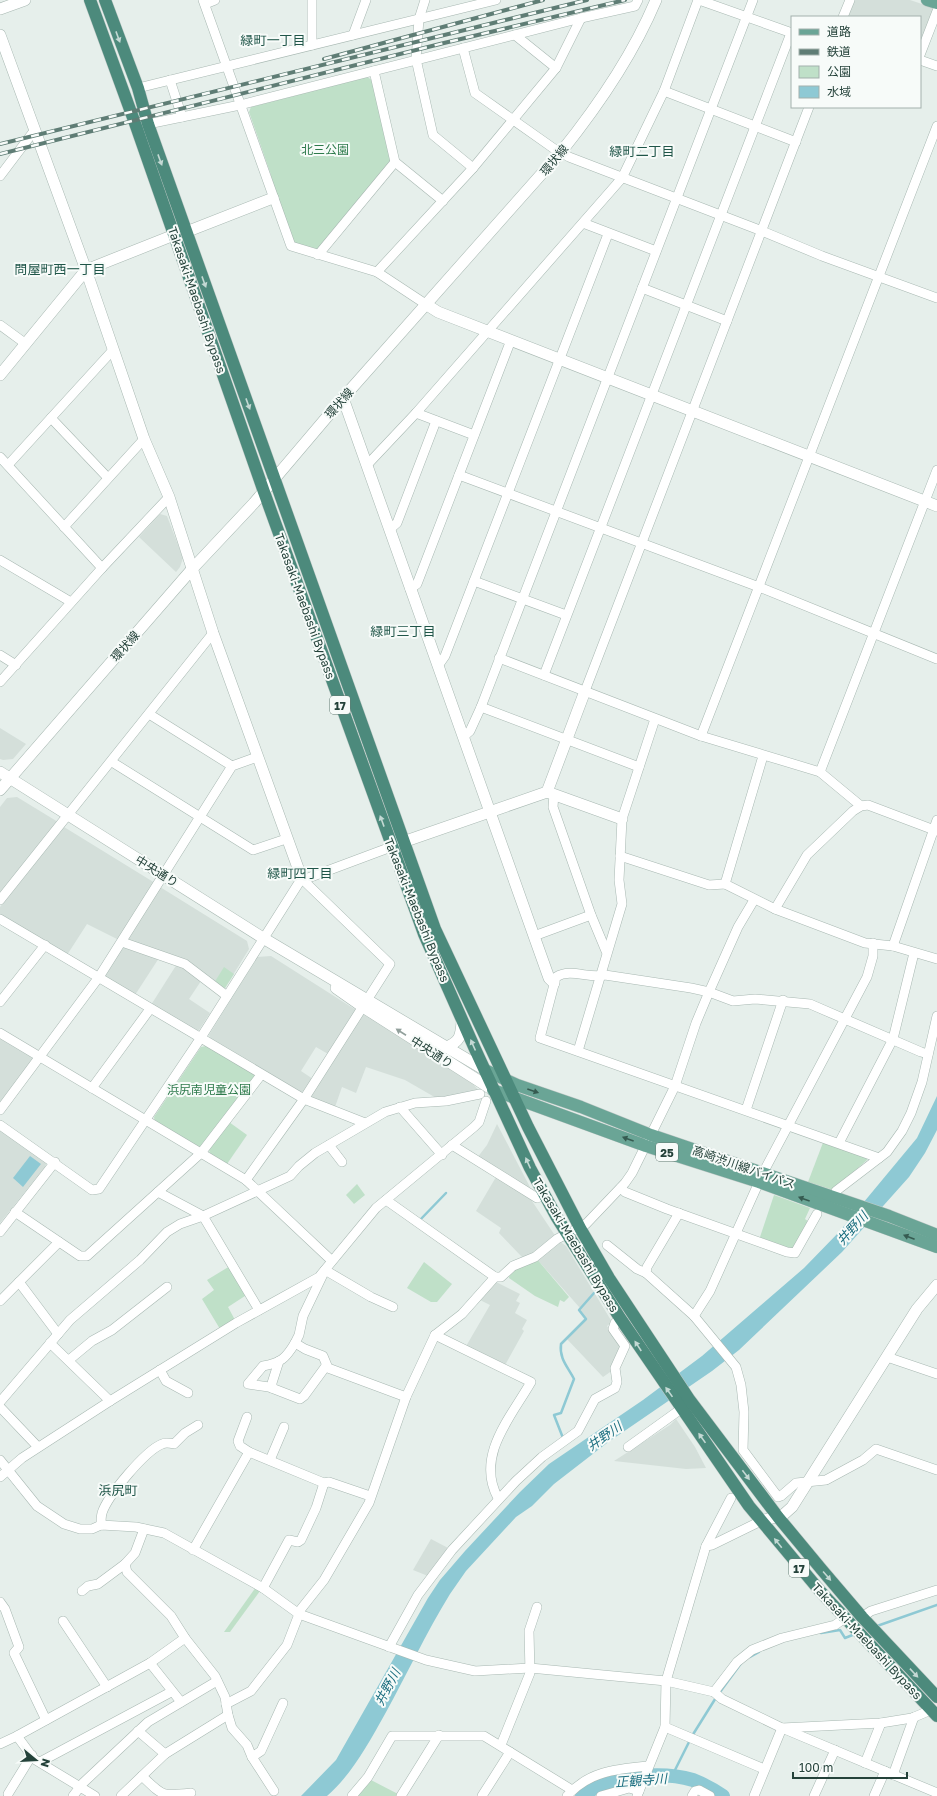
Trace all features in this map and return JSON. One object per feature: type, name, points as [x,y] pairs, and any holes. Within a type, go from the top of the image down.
[{"type":"highway","name":"Takasaki-Maebashi Bypass","points":[[90,0],[275,478],[435,929],[504,1079],[580,1228],[609,1278],[670,1371],[683,1404],[761,1521],[797,1566],[934,1713]]},
{"type":"highway","name":"Takasaki-Maebashi Bypass","points":[[105,0],[138,88],[180,234],[264,492],[391,847],[424,934],[462,1022],[544,1195],[620,1318],[660,1378],[862,1617],[937,1697]]},
{"type":"main road","points":[[927,0],[937,3]]},
{"type":"main road","name":"高崎渋川線バイパス","points":[[485,1070],[648,1140]]},
{"type":"main road","name":"高崎渋川線バイパス","points":[[493,1090],[537,1107],[648,1140],[761,1178],[845,1208],[881,1226],[937,1247]]},
{"type":"main road","points":[[526,1122],[530,1110],[537,1107]]},
{"type":"main road","name":"高崎渋川線バイパス","points":[[845,1208],[888,1216],[937,1235]]},
{"type":"street","points":[[0,9],[25,0]]},
{"type":"street","points":[[215,0],[204,2],[272,198],[291,246],[377,272],[438,312],[937,506]]},
{"type":"street","points":[[312,0],[312,45]]},
{"type":"street","points":[[353,35],[366,0]]},
{"type":"street","points":[[426,0],[418,19],[416,59],[433,135],[473,168]]},
{"type":"street","points":[[138,88],[486,1],[496,0]]},
{"type":"street","points":[[148,124],[240,105],[416,59],[635,6],[638,0]]},
{"type":"street","name":"環状線","points":[[0,790],[193,568],[264,492],[343,398],[561,152],[588,116],[627,56],[656,0]]},
{"type":"street","points":[[367,465],[416,413],[622,178],[664,91],[698,0],[791,33],[544,675]]},
{"type":"street","points":[[463,737],[470,731],[480,707],[753,0]]},
{"type":"street","points":[[843,16],[850,0]]},
{"type":"street","points":[[921,52],[937,11]]},
{"type":"street","points":[[377,272],[473,168],[556,68],[581,18]]},
{"type":"street","points":[[0,35],[86,270],[144,439],[169,497],[213,632],[286,839],[302,879],[390,964],[304,1100],[246,1180]]},
{"type":"street","points":[[515,35],[556,68]]},
{"type":"street","points":[[463,48],[475,93],[561,152],[622,178],[762,231],[822,256],[937,298]]},
{"type":"street","points":[[921,60],[937,66]]},
{"type":"street","points":[[374,71],[395,162],[443,201]]},
{"type":"street","points":[[170,80],[182,117]]},
{"type":"street","points":[[664,91],[796,142]]},
{"type":"street","points":[[606,951],[591,915],[553,807],[551,793],[567,740],[585,691],[809,108]]},
{"type":"street","points":[[701,736],[937,126]]},
{"type":"street","points":[[0,176],[34,131]]},
{"type":"street","points":[[318,255],[395,162]]},
{"type":"street","points":[[0,375],[86,270],[272,198]]},
{"type":"street","points":[[583,223],[608,234],[656,251]]},
{"type":"street","points":[[438,666],[445,656],[608,234]]},
{"type":"street","points":[[642,288],[727,321]]},
{"type":"street","points":[[0,325],[26,344]]},
{"type":"street","points":[[410,589],[417,584],[511,340]]},
{"type":"street","points":[[8,465],[113,350]]},
{"type":"street","points":[[343,398],[549,978],[554,983]]},
{"type":"street","points":[[416,413],[474,435]]},
{"type":"street","points":[[51,418],[108,478]]},
{"type":"street","points":[[390,529],[397,523],[436,421]]},
{"type":"street","points":[[64,527],[144,439]]},
{"type":"street","points":[[0,457],[102,568]]},
{"type":"street","points":[[820,772],[937,470]]},
{"type":"street","points":[[459,475],[759,587],[937,659]]},
{"type":"street","points":[[0,682],[102,568],[169,497]]},
{"type":"street","points":[[0,560],[71,602]]},
{"type":"street","points":[[474,581],[566,616]]},
{"type":"street","points":[[0,900],[112,762],[213,632]]},
{"type":"street","points":[[0,655],[16,665]]},
{"type":"street","points":[[499,658],[701,736],[820,772],[862,806]]},
{"type":"street","points":[[480,707],[639,767]]},
{"type":"street","points":[[149,714],[232,766]]},
{"type":"street","points":[[578,1051],[606,951],[622,904],[619,880],[622,819],[656,719]]},
{"type":"street","points":[[0,1110],[99,977],[232,766],[257,756]]},
{"type":"street","points":[[725,884],[763,756]]},
{"type":"street","points":[[112,762],[253,850],[286,839]]},
{"type":"street","name":"中央通り","points":[[0,772],[315,970],[493,1090]]},
{"type":"street","points":[[403,842],[551,793],[622,819]]},
{"type":"street","points":[[775,909],[807,856],[853,811],[862,806],[868,805],[935,831]]},
{"type":"street","points":[[893,946],[935,831],[937,820]]},
{"type":"street","points":[[0,1125],[55,1162],[92,1190],[100,1189],[200,1039],[302,879],[391,847]]},
{"type":"street","points":[[620,856],[708,886],[725,884],[754,900],[775,909],[865,942],[893,946],[914,953],[937,958]]},
{"type":"street","points":[[226,1704],[251,1691],[287,1645],[299,1614],[333,1566],[364,1512],[406,1397],[435,1335],[462,1314],[495,1278],[501,1277],[513,1266],[540,1253],[557,1240],[588,1223],[621,1188],[632,1173],[675,1086],[696,1022],[738,928],[754,900]]},
{"type":"street","points":[[534,936],[591,915]]},
{"type":"street","points":[[0,918],[304,1100],[365,1123]]},
{"type":"street","points":[[122,942],[185,964],[227,996]]},
{"type":"street","points":[[694,1316],[710,1291],[761,1178],[788,1125],[867,977],[873,956],[873,943]]},
{"type":"street","points":[[0,1002],[45,945]]},
{"type":"street","points":[[839,1143],[893,1039],[914,953]]},
{"type":"street","points":[[879,1158],[540,1038],[556,977],[562,974],[599,977],[605,975],[709,992],[733,1001],[755,999],[783,1000],[810,1004],[928,1054]]},
{"type":"street","points":[[746,1110],[783,1000]]},
{"type":"street","name":"中央通り","points":[[365,1003],[485,1070]]},
{"type":"street","points":[[92,1088],[150,1009]]},
{"type":"street","points":[[836,1191],[887,1152],[911,1113],[922,1082],[937,1016]]},
{"type":"street","points":[[446,1047],[455,1044],[459,1040],[462,1022]]},
{"type":"street","points":[[0,1033],[246,1180],[332,1260]]},
{"type":"street","points":[[15,1212],[80,1256],[86,1256],[201,1153],[262,1075]]},
{"type":"street","points":[[0,1402],[58,1334],[90,1302],[140,1260],[167,1232],[180,1224],[203,1216],[290,1176],[299,1166],[315,1153],[385,1112],[415,1103],[483,1097],[479,1122],[371,1214],[332,1260],[325,1270],[303,1316],[299,1335],[285,1358],[263,1366],[248,1384],[272,1388],[300,1399],[304,1396],[326,1366],[326,1361],[320,1353],[305,1349],[295,1343]]},
{"type":"street","points":[[400,1107],[442,1155]]},
{"type":"street","points":[[329,1145],[342,1162]]},
{"type":"street","points":[[452,1145],[538,1198],[544,1195]]},
{"type":"street","points":[[0,1232],[55,1162]]},
{"type":"street","points":[[621,1188],[625,1192],[679,1213],[787,1252],[795,1253],[817,1214]]},
{"type":"street","points":[[158,1192],[203,1216],[259,1310]]},
{"type":"street","points":[[386,1200],[495,1278]]},
{"type":"street","points":[[646,1273],[647,1267],[679,1213]]},
{"type":"street","points":[[0,1301],[59,1242]]},
{"type":"street","points":[[607,1245],[637,1269],[646,1273],[694,1316],[735,1364],[743,1396],[743,1450],[761,1477],[778,1497],[796,1484],[826,1480],[863,1460],[876,1450],[937,1470]]},
{"type":"street","points":[[0,1477],[8,1469],[38,1447],[110,1400],[259,1310],[318,1277],[325,1270]]},
{"type":"street","points":[[325,1270],[371,1297],[393,1307]]},
{"type":"street","points":[[18,1282],[58,1334]]},
{"type":"street","points":[[706,1546],[712,1545],[761,1521],[778,1517],[792,1507],[917,1309],[937,1285]]},
{"type":"street","points":[[69,1360],[92,1341],[112,1330],[167,1286]]},
{"type":"street","points":[[390,1647],[429,1578],[498,1498],[542,1456],[578,1431],[595,1399],[615,1388],[617,1382],[615,1368],[625,1346],[613,1329],[615,1323],[620,1318]]},
{"type":"street","points":[[435,1335],[531,1382],[501,1428],[495,1445],[491,1480],[498,1498]]},
{"type":"street","points":[[50,1343],[110,1400]]},
{"type":"street","points":[[887,1357],[937,1374]]},
{"type":"street","points":[[272,1388],[272,1383],[279,1361]]},
{"type":"street","points":[[326,1366],[406,1397]]},
{"type":"street","points":[[160,1370],[166,1381],[188,1393]]},
{"type":"street","points":[[628,1447],[683,1404]]},
{"type":"street","points":[[0,1407],[38,1447]]},
{"type":"street","points":[[247,1418],[238,1441],[240,1446],[250,1452],[324,1483],[331,1483],[370,1496]]},
{"type":"street","points":[[101,1525],[102,1513],[117,1488],[132,1470],[157,1447],[164,1443],[174,1444],[186,1433],[198,1426]]},
{"type":"street","points":[[270,1460],[284,1427]]},
{"type":"street","points":[[193,1550],[250,1452]]},
{"type":"street","points":[[0,1460],[37,1506],[64,1524],[80,1528],[92,1529],[101,1525],[144,1529],[164,1533],[263,1588],[299,1614],[424,1660],[476,1672],[530,1668],[666,1681],[717,1694],[782,1728],[937,1793]]},
{"type":"street","points":[[263,1588],[289,1540],[298,1542],[301,1540],[316,1508],[324,1483]]},
{"type":"street","points":[[601,1796],[629,1788],[639,1791],[665,1727],[666,1681],[706,1546],[731,1498]]},
{"type":"street","points":[[82,1591],[88,1586],[98,1584],[125,1564],[135,1553],[144,1529]]},
{"type":"street","points":[[125,1564],[127,1572],[171,1616],[185,1638],[215,1676],[221,1687],[228,1716],[234,1732],[247,1745],[252,1757],[274,1791]]},
{"type":"street","points":[[862,1617],[871,1610],[937,1590]]},
{"type":"street","points":[[0,1602],[5,1609],[19,1647],[14,1653],[46,1720]]},
{"type":"street","points":[[501,1745],[530,1673],[529,1631],[537,1606]]},
{"type":"street","points":[[717,1694],[737,1662],[752,1650],[782,1638],[835,1625],[845,1618]]},
{"type":"street","points":[[63,1621],[107,1687]]},
{"type":"street","points":[[0,1744],[150,1663],[185,1638]]},
{"type":"street","points":[[150,1663],[171,1692],[181,1702]]},
{"type":"street","points":[[73,1796],[80,1787],[148,1722],[217,1681]]},
{"type":"street","points":[[40,1762],[171,1692]]},
{"type":"street","points":[[157,1716],[162,1697]]},
{"type":"street","points":[[252,1757],[261,1751],[283,1703]]},
{"type":"street","points":[[138,1710],[148,1722]]},
{"type":"street","points":[[782,1728],[881,1723],[934,1713]]},
{"type":"street","points":[[121,1796],[165,1754],[228,1716]]},
{"type":"street","points":[[874,1796],[889,1773],[914,1717]]},
{"type":"street","points":[[865,1763],[881,1723]]},
{"type":"street","points":[[665,1727],[764,1769]]},
{"type":"street","points":[[754,1796],[782,1728]]},
{"type":"street","points":[[138,1731],[165,1754]]},
{"type":"street","points":[[401,1796],[439,1735]]},
{"type":"street","points":[[17,1736],[32,1755],[40,1762],[95,1796]]},
{"type":"street","points":[[352,1796],[368,1777],[392,1736],[484,1736],[501,1745],[570,1793],[589,1778],[608,1770],[647,1769]]},
{"type":"street","points":[[814,1796],[835,1750]]},
{"type":"street","points":[[482,1796],[510,1752]]},
{"type":"street","points":[[7,1793],[32,1755]]},
{"type":"street","points":[[142,1776],[158,1794],[165,1796],[191,1794]]},
{"type":"street","points":[[692,1796],[695,1791],[700,1790],[710,1796]]},
{"type":"shaded area","points":[[853,0],[910,0],[934,8],[921,44],[921,16],[847,16]]},
{"type":"shaded area","points":[[160,514],[167,516],[183,558],[180,567],[176,572],[139,537]]},
{"type":"shaded area","points":[[0,728],[26,744],[13,759],[0,759]]},
{"type":"shaded area","points":[[17,797],[58,822],[0,895],[0,807],[7,798]]},
{"type":"shaded area","points":[[64,827],[155,883],[119,940],[87,924],[67,955],[0,915],[0,907]]},
{"type":"shaded area","points":[[160,887],[247,941],[249,949],[225,988],[191,965],[127,940]]},
{"type":"shaded area","points":[[124,946],[159,958],[135,995],[105,979],[106,973]]},
{"type":"shaded area","points":[[271,956],[356,1010],[328,1054],[316,1047],[301,1071],[313,1079],[305,1091],[301,1092],[210,1038],[209,1035],[257,957]]},
{"type":"shaded area","points":[[177,964],[186,968],[201,981],[189,999],[210,1013],[199,1030],[195,1031],[151,1005]]},
{"type":"shaded area","points":[[361,1013],[473,1084],[479,1091],[438,1099],[405,1080],[366,1067],[356,1093],[342,1087],[335,1107],[312,1098],[311,1095]]},
{"type":"shaded area","points":[[0,1037],[31,1055],[33,1061],[0,1104]]},
{"type":"shaded area","points":[[497,1124],[531,1189],[477,1158],[487,1145]]},
{"type":"shaded area","points":[[0,1130],[47,1161],[45,1167],[0,1223]]},
{"type":"shaded area","points":[[496,1177],[528,1195],[556,1237],[536,1253],[522,1257],[499,1233],[501,1228],[476,1211]]},
{"type":"shaded area","points":[[559,1241],[566,1246],[612,1322],[607,1326],[620,1347],[613,1370],[603,1377],[566,1338],[586,1319],[579,1310],[580,1308],[536,1258]]},
{"type":"shaded area","points":[[494,1281],[520,1294],[516,1301],[520,1303],[515,1313],[527,1320],[522,1329],[524,1331],[504,1367],[465,1348],[490,1305],[478,1299]]},
{"type":"shaded area","points":[[676,1419],[695,1447],[706,1468],[686,1469],[614,1461],[670,1425]]},
{"type":"shaded area","points":[[431,1539],[450,1549],[428,1576],[413,1570]]},
{"type":"green space","name":"北三公園","points":[[367,77],[372,80],[392,158],[390,163],[318,250],[298,246],[293,242],[271,180],[271,175],[249,112],[251,107]]},
{"type":"green space","points":[[224,967],[234,974],[225,988],[219,987],[214,983]]},
{"type":"green space","name":"浜尻南児童公園","points":[[206,1046],[255,1075],[255,1078],[203,1146],[198,1147],[155,1122],[154,1117],[201,1047]]},
{"type":"green space","points":[[229,1122],[247,1135],[227,1164],[210,1154],[209,1149]]},
{"type":"green space","points":[[824,1140],[867,1157],[867,1160],[833,1190],[808,1182]]},
{"type":"green space","points":[[357,1184],[365,1195],[354,1204],[346,1195]]},
{"type":"green space","points":[[774,1195],[810,1208],[805,1219],[809,1222],[793,1249],[759,1240]]},
{"type":"green space","points":[[536,1258],[569,1297],[564,1302],[560,1300],[558,1307],[535,1296],[509,1278],[510,1271]]},
{"type":"green space","points":[[424,1262],[452,1284],[437,1302],[431,1302],[407,1288]]},
{"type":"green space","points":[[230,1266],[248,1294],[228,1307],[235,1320],[220,1329],[202,1299],[214,1290],[207,1280]]},
{"type":"green space","points":[[256,1587],[260,1591],[230,1632],[224,1632]]},
{"type":"green space","points":[[369,1779],[398,1794],[396,1796],[356,1796]]},
{"type":"water","name":"井野川","points":[[937,1096],[937,1130],[925,1153],[909,1177],[842,1252],[739,1350],[712,1371],[607,1443],[554,1484],[532,1506],[516,1517],[466,1571],[450,1594],[385,1714],[366,1747],[345,1778],[327,1796],[301,1796],[336,1760],[428,1598],[440,1580],[465,1551],[520,1492],[549,1464],[643,1400],[702,1356],[804,1268],[839,1232],[917,1138]]},
{"type":"water","points":[[30,1156],[41,1164],[23,1187],[13,1178]]},
{"type":"waterway","points":[[419,1221],[446,1193]]},
{"type":"waterway","points":[[563,1438],[554,1415],[561,1413],[574,1379],[564,1363],[561,1354],[561,1344],[586,1319],[579,1310],[594,1293]]},
{"type":"waterway","points":[[877,1626],[937,1605]]},
{"type":"waterway","points":[[821,1633],[840,1630],[845,1638],[855,1634]]},
{"type":"waterway","points":[[750,1657],[759,1652]]},
{"type":"waterway","points":[[720,1692],[742,1662]]},
{"type":"waterway","points":[[692,1736],[717,1696]]},
{"type":"waterway","points":[[672,1776],[690,1740]]},
{"type":"waterway","name":"正観寺川","points":[[582,1796],[606,1783],[621,1779],[651,1776],[680,1777],[693,1780],[723,1796]]},
{"type":"railway","points":[[324,59],[543,0]]},
{"type":"railway","points":[[0,144],[587,0]]},
{"type":"railway","points":[[0,154],[444,43],[625,0]]},
{"type":"district","name":"緑町一丁目","points":[[273,40]]},
{"type":"district","name":"緑町二丁目","points":[[642,151]]},
{"type":"district","name":"問屋町西一丁目","points":[[60,269]]},
{"type":"district","name":"緑町三丁目","points":[[403,631]]},
{"type":"district","name":"緑町四丁目","points":[[300,873]]},
{"type":"district","name":"浜尻町","points":[[118,1490]]}]
